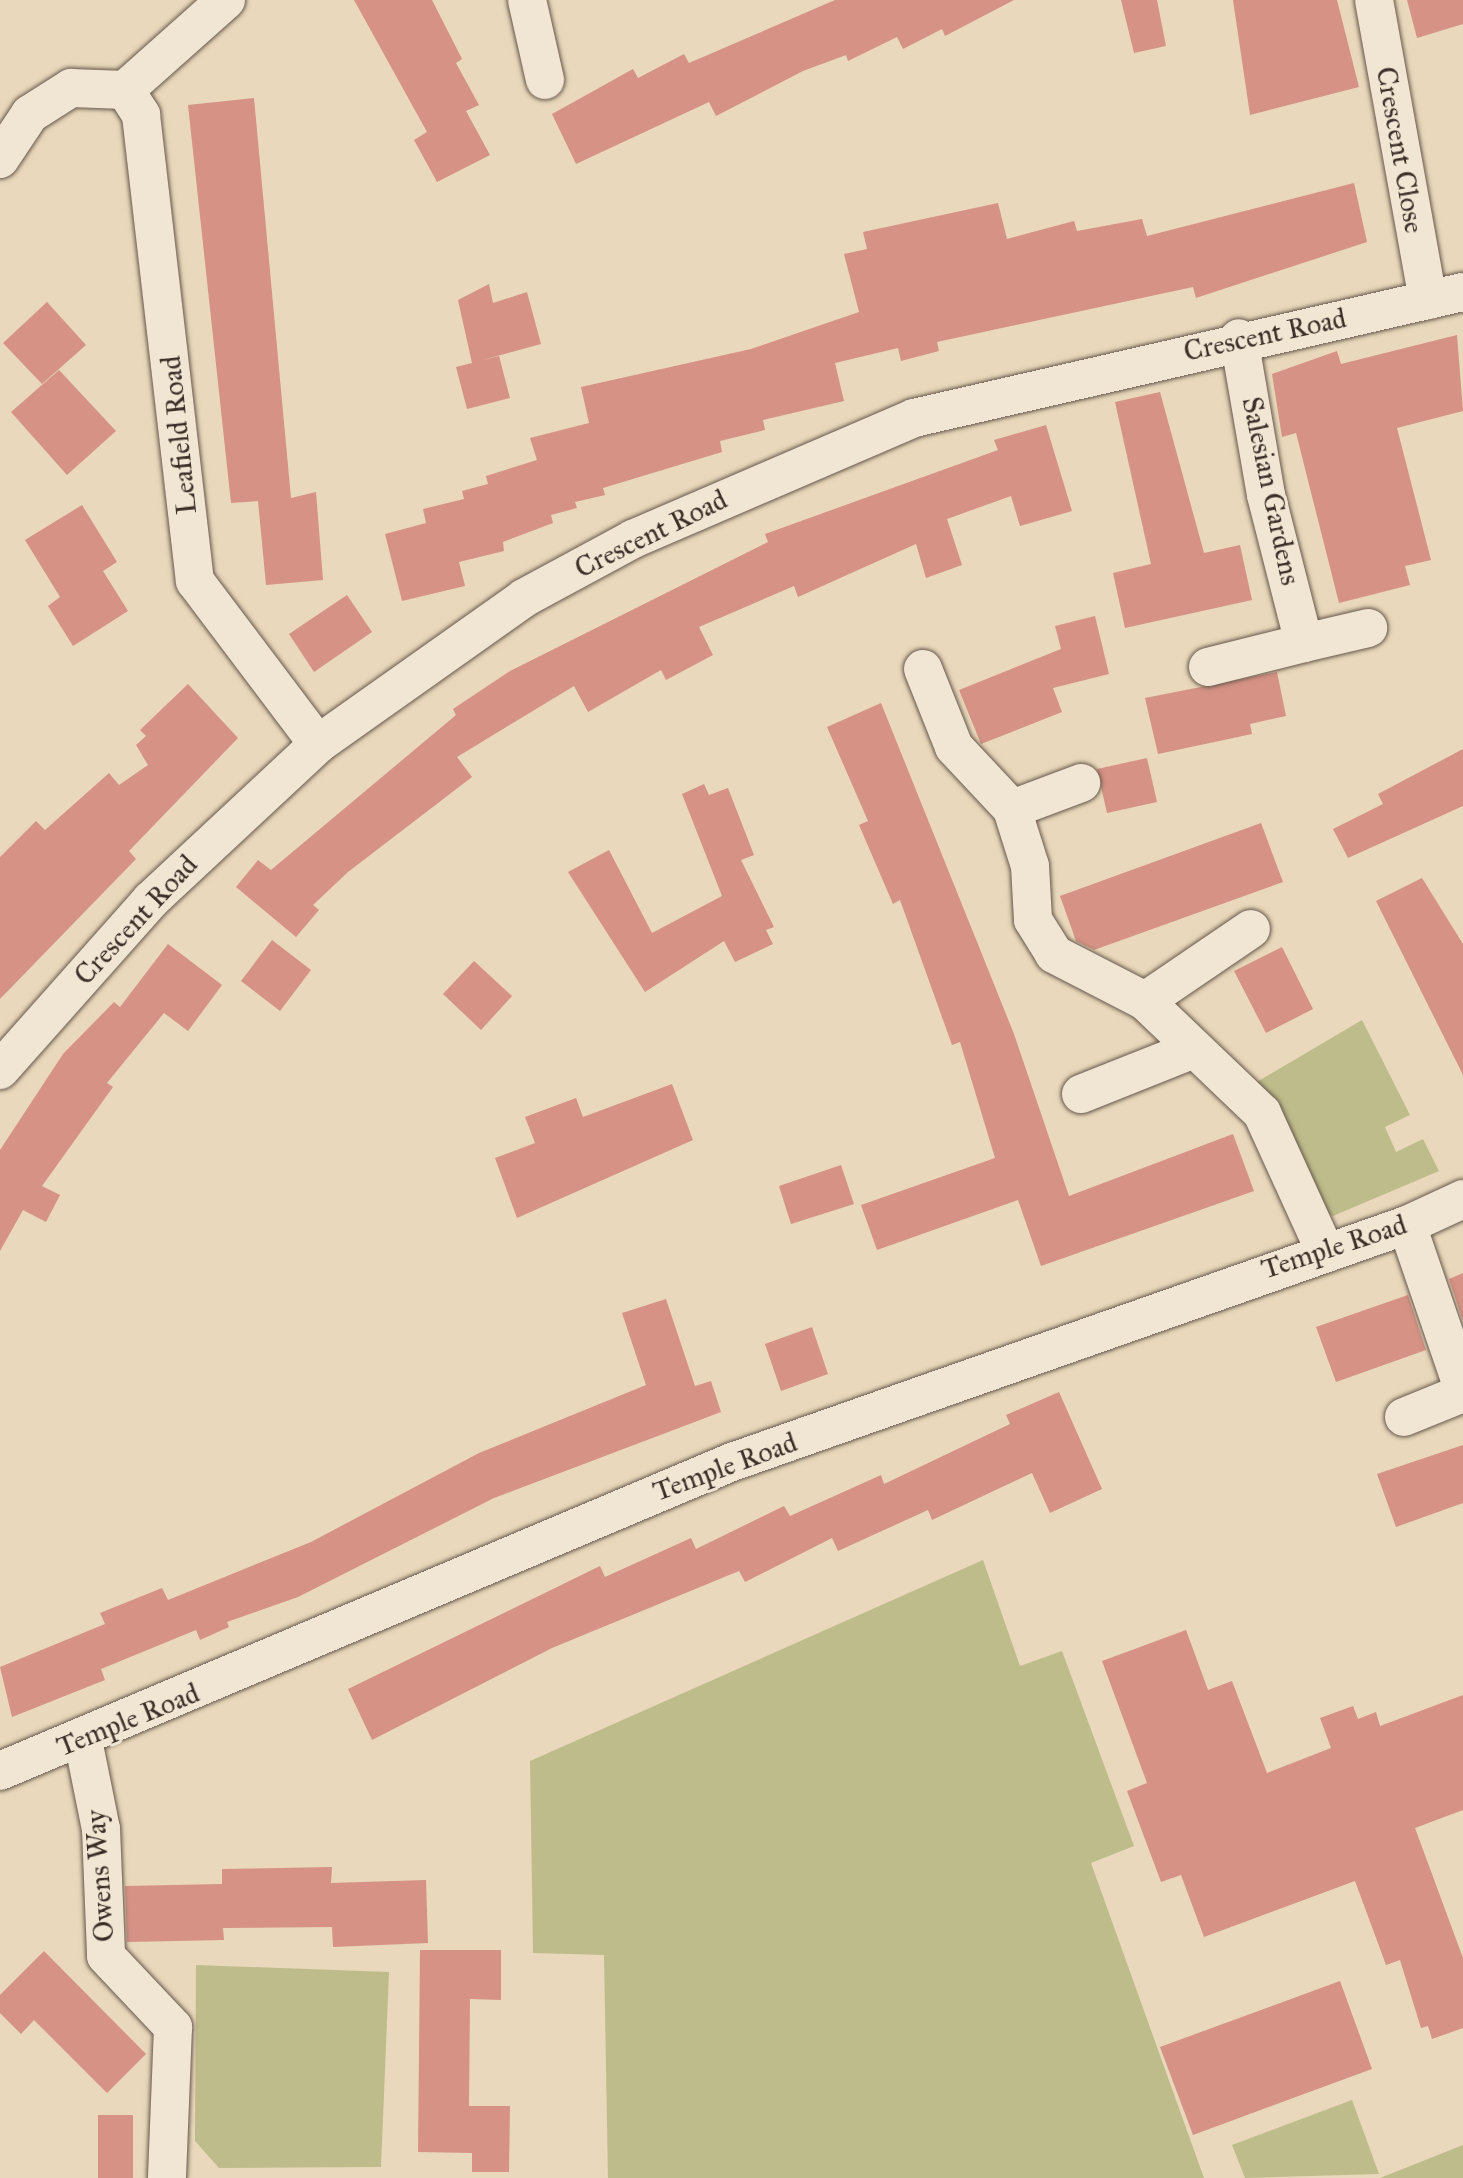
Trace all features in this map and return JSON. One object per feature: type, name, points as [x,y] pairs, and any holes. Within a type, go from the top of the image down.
[{"type":"street","points":[[0,159],[30,114],[71,88],[125,90],[226,0]]},
{"type":"street","name":"Crescent Close","points":[[1374,0],[1445,296]]},
{"type":"street","points":[[544,16],[545,80]]},
{"type":"street","name":"Leafield Road","points":[[125,90],[141,115],[195,581],[318,744]]},
{"type":"street","name":"Crescent Road","points":[[0,1070],[151,900],[318,744],[524,598],[717,501],[914,418],[1239,338],[1445,296]]},
{"type":"street","name":"Salesian Gardens","points":[[1239,338],[1266,495],[1304,643]]},
{"type":"street","points":[[1208,667],[1368,628]]},
{"type":"street","points":[[923,669],[954,747],[1012,809],[1030,866],[1033,920],[1054,954],[1145,1001],[1262,1113],[1324,1249]]},
{"type":"street","points":[[1012,809],[1081,783]]},
{"type":"street","points":[[1145,1001],[1251,929]]},
{"type":"street","points":[[1081,1094],[1194,1049]]},
{"type":"street","name":"Temple Road","points":[[0,1771],[83,1740],[690,1478],[1324,1249],[1407,1225],[1463,1199]]},
{"type":"street","points":[[1404,1417],[1463,1391],[1407,1225]]},
{"type":"street","name":"Owens Way","points":[[83,1740],[101,1829],[106,1956],[173,2027],[167,2178]]},
{"type":"shaded area","points":[[1362,1020],[1410,1115],[1385,1127],[1396,1152],[1423,1139],[1439,1171],[1333,1216],[1317,1208],[1250,1086]]},
{"type":"shaded area","points":[[983,1560],[1020,1666],[1062,1651],[1134,1846],[1091,1863],[1204,2178],[608,2178],[604,1955],[533,1953],[530,1761]]},
{"type":"shaded area","points":[[196,1965],[389,1972],[381,2167],[219,2168],[195,2141]]},
{"type":"shaded area","points":[[1352,2100],[1379,2174],[1245,2178],[1232,2145]]},
{"type":"shaded area","points":[[1463,2145],[1463,2178],[1380,2178]]},
{"type":"building","points":[[354,0],[432,0],[462,59],[456,63],[479,105],[466,111],[490,155],[437,182],[414,140],[427,132]]},
{"type":"building","points":[[835,0],[1014,0],[945,36],[942,29],[903,49],[897,37],[848,61],[846,55],[803,71],[716,116],[709,102],[576,164],[552,114],[633,69],[638,78],[684,54],[689,63]]},
{"type":"building","points":[[1121,0],[1157,0],[1166,46],[1134,53]]},
{"type":"building","points":[[1233,0],[1337,0],[1359,87],[1250,115]]},
{"type":"building","points":[[1407,0],[1463,0],[1463,24],[1417,38]]},
{"type":"building","points":[[254,98],[291,498],[316,492],[323,580],[266,585],[258,501],[231,503],[188,105]]},
{"type":"building","points":[[1354,183],[1367,242],[1196,298],[1193,287],[937,342],[939,351],[901,361],[898,348],[835,363],[844,401],[763,420],[765,430],[720,441],[722,452],[603,488],[605,495],[575,502],[577,508],[551,515],[553,523],[503,542],[504,551],[459,562],[465,586],[402,601],[385,534],[426,523],[423,509],[464,499],[462,491],[488,484],[486,476],[537,460],[530,438],[589,423],[581,387],[751,349],[859,312],[844,254],[867,249],[863,232],[998,203],[1007,239],[1074,221],[1077,231],[1142,219],[1147,236]]},
{"type":"building","points":[[489,284],[493,303],[527,292],[541,344],[479,361],[499,356],[510,398],[467,409],[456,367],[472,363],[458,300]]},
{"type":"building","points":[[47,302],[86,345],[42,384],[3,343]]},
{"type":"building","points":[[1457,335],[1463,411],[1397,428],[1431,560],[1405,566],[1410,585],[1339,603],[1296,433],[1282,437],[1272,374],[1337,351],[1341,364]]},
{"type":"building","points":[[59,370],[116,431],[67,475],[11,412]]},
{"type":"building","points":[[1160,392],[1204,553],[1240,545],[1252,600],[1125,628],[1113,573],[1151,564],[1115,402]]},
{"type":"building","points":[[1046,425],[1072,511],[1020,526],[1011,496],[947,519],[962,565],[926,578],[916,544],[798,597],[794,586],[699,627],[713,655],[666,680],[661,670],[588,712],[574,686],[457,757],[472,777],[348,872],[313,905],[319,910],[296,937],[236,887],[258,860],[271,870],[456,715],[453,709],[510,671],[768,542],[765,534],[998,450],[994,440]]},
{"type":"building","points":[[82,505],[117,562],[103,571],[128,611],[73,646],[48,606],[60,597],[25,540]]},
{"type":"building","points":[[347,595],[372,632],[314,672],[289,634]]},
{"type":"building","points":[[1095,616],[1109,674],[1053,688],[1062,712],[981,744],[959,690],[1061,649],[1055,626]]},
{"type":"building","points":[[1277,672],[1286,716],[1250,724],[1252,734],[1158,754],[1145,698]]},
{"type":"building","points":[[188,684],[238,738],[129,851],[136,859],[0,999],[0,857],[36,821],[45,830],[109,773],[119,785],[148,765],[136,745],[146,736],[140,730]]},
{"type":"building","points":[[881,703],[1014,1034],[1069,1196],[1233,1134],[1254,1191],[1041,1266],[1018,1200],[877,1250],[861,1205],[995,1158],[960,1042],[952,1045],[900,900],[893,904],[859,825],[868,821],[827,727]]},
{"type":"building","points":[[1463,749],[1463,806],[1348,858],[1333,829],[1383,804],[1378,794]]},
{"type":"building","points":[[1147,758],[1157,802],[1107,813],[1097,769]]},
{"type":"building","points":[[704,784],[709,795],[728,788],[754,855],[741,860],[774,927],[766,930],[773,944],[735,962],[724,941],[645,992],[568,872],[609,850],[652,933],[722,896],[682,794]]},
{"type":"building","points":[[1261,823],[1283,882],[1094,950],[1076,941],[1060,896]]},
{"type":"building","points":[[1422,878],[1463,944],[1463,1075],[1376,901]]},
{"type":"building","points":[[272,940],[311,970],[280,1011],[241,981]]},
{"type":"building","points":[[168,944],[222,985],[188,1031],[164,1013],[107,1083],[113,1087],[42,1186],[60,1195],[46,1222],[23,1210],[0,1251],[0,1150],[63,1054],[114,1002],[120,1007]]},
{"type":"building","points":[[1282,947],[1313,1009],[1266,1033],[1234,971]]},
{"type":"building","points":[[474,961],[512,996],[481,1030],[443,994]]},
{"type":"building","points":[[672,1084],[693,1140],[517,1218],[495,1158],[535,1143],[525,1117],[576,1098],[583,1117]]},
{"type":"building","points":[[841,1165],[854,1204],[791,1224],[779,1186]]},
{"type":"building","points":[[1463,1273],[1463,1321],[1449,1279]]},
{"type":"building","points":[[1408,1295],[1426,1350],[1336,1382],[1316,1327]]},
{"type":"building","points":[[666,1299],[695,1386],[711,1381],[721,1412],[494,1498],[298,1597],[227,1622],[229,1627],[200,1640],[196,1630],[101,1669],[105,1680],[12,1717],[0,1667],[105,1624],[100,1613],[162,1588],[168,1600],[311,1542],[479,1453],[646,1385],[622,1313]]},
{"type":"building","points":[[812,1327],[828,1374],[781,1391],[765,1344]]},
{"type":"building","points":[[1059,1392],[1102,1489],[1050,1513],[1032,1473],[932,1520],[928,1510],[838,1551],[832,1538],[745,1582],[739,1571],[552,1648],[372,1740],[348,1689],[600,1566],[605,1577],[691,1538],[696,1549],[784,1506],[790,1516],[881,1475],[884,1484],[1010,1424],[1006,1415]]},
{"type":"building","points":[[1463,1445],[1463,1503],[1396,1527],[1377,1474]]},
{"type":"building","points":[[1186,1630],[1208,1690],[1232,1681],[1267,1773],[1331,1748],[1320,1718],[1353,1706],[1358,1719],[1376,1712],[1380,1726],[1463,1695],[1463,1810],[1415,1828],[1463,1958],[1463,2028],[1432,2039],[1428,2026],[1421,2028],[1400,1960],[1386,1965],[1355,1881],[1204,1937],[1181,1875],[1161,1882],[1127,1791],[1147,1783],[1102,1661]]},
{"type":"building","points":[[332,1867],[331,1883],[426,1880],[428,1943],[333,1947],[332,1927],[223,1928],[224,1940],[127,1942],[125,1886],[222,1884],[222,1869]]},
{"type":"building","points":[[420,1950],[501,1950],[501,2000],[470,1999],[469,2106],[510,2106],[509,2172],[472,2172],[472,2153],[418,2152]]},
{"type":"building","points":[[44,1951],[146,2054],[107,2093],[34,2020],[21,2034],[0,2013],[0,1995]]},
{"type":"building","points":[[1340,1981],[1372,2069],[1193,2135],[1160,2047]]},
{"type":"building","points":[[98,2115],[133,2115],[133,2178],[98,2178]]}]
